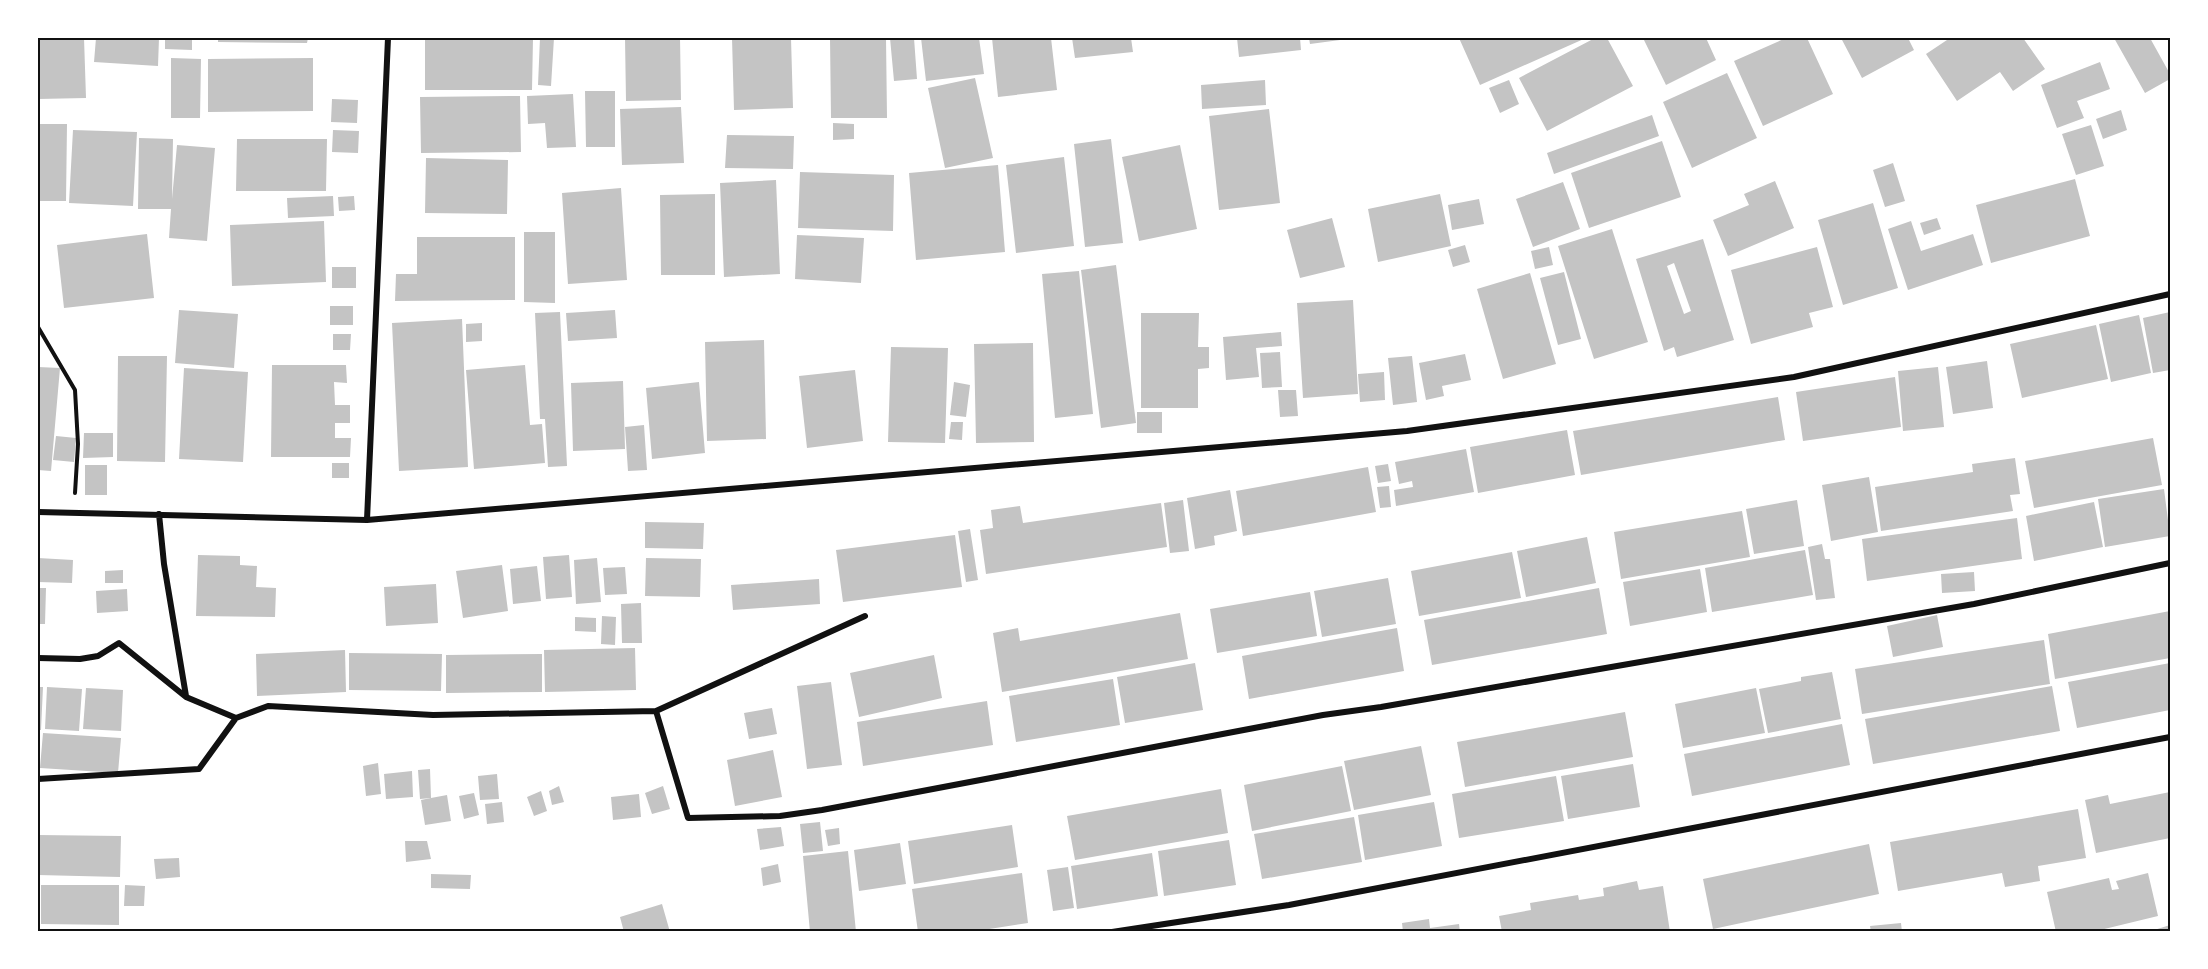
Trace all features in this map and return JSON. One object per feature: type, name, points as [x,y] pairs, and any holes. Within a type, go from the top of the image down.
[{"type":"street","points":[[367,520],[387,38]]},
{"type":"street","points":[[38,512],[367,520],[1407,431],[1794,377],[2170,294]]},
{"type":"street","points":[[159,514],[164,564],[186,697]]},
{"type":"street","points":[[656,711],[688,818],[780,816],[1323,715],[1381,707],[1974,604],[2170,563]]},
{"type":"street","points":[[38,779],[199,769],[236,718],[268,706],[433,715],[656,711],[865,616]]},
{"type":"street","points":[[38,658],[80,659],[98,656],[119,643],[186,697],[236,718]]},
{"type":"street","points":[[1112,932],[1289,906],[2170,737]]},
{"type":"path","points":[[38,327],[75,390],[78,444],[75,512]]},
{"type":"building","points":[[38,38],[84,38],[86,98],[38,99]]},
{"type":"building","points":[[96,38],[159,38],[158,66],[94,62]]},
{"type":"building","points":[[165,38],[192,38],[192,50],[165,49]]},
{"type":"building","points":[[218,38],[308,38],[307,43],[218,42]]},
{"type":"building","points":[[425,38],[533,38],[532,90],[425,90]]},
{"type":"building","points":[[540,38],[554,38],[551,86],[538,85]]},
{"type":"building","points":[[625,38],[680,38],[681,100],[626,101]]},
{"type":"building","points":[[732,38],[791,38],[793,108],[734,110]]},
{"type":"building","points":[[830,38],[886,38],[887,118],[831,118]]},
{"type":"building","points":[[890,38],[914,38],[917,79],[894,81]]},
{"type":"building","points":[[921,38],[979,38],[984,74],[926,81]]},
{"type":"building","points":[[992,38],[1051,38],[1057,90],[998,97]]},
{"type":"building","points":[[1072,38],[1131,38],[1133,52],[1075,58]]},
{"type":"building","points":[[1237,38],[1300,38],[1301,50],[1239,57]]},
{"type":"building","points":[[1309,38],[1339,38],[1340,40],[1310,44]]},
{"type":"building","points":[[1459,38],[1586,38],[1480,85]]},
{"type":"building","points":[[1595,38],[1607,38],[1633,86],[1547,131],[1519,78]]},
{"type":"building","points":[[1643,38],[1706,38],[1716,60],[1666,85]]},
{"type":"building","points":[[1786,38],[1807,38],[1833,94],[1763,126],[1734,61]]},
{"type":"building","points":[[1841,38],[1908,38],[1914,50],[1862,78]]},
{"type":"building","points":[[1950,38],[2023,38],[2045,69],[2013,91],[2000,72],[1957,101],[1926,54]]},
{"type":"building","points":[[2114,38],[2150,38],[2170,74],[2170,79],[2145,93]]},
{"type":"building","points":[[171,58],[201,59],[200,118],[171,118]]},
{"type":"building","points":[[313,58],[313,111],[208,112],[208,59]]},
{"type":"building","points":[[2100,62],[2110,89],[2077,101],[2084,118],[2057,128],[2041,85]]},
{"type":"building","points":[[1727,73],[1757,138],[1692,168],[1663,102]]},
{"type":"building","points":[[975,78],[993,158],[945,168],[928,88]]},
{"type":"building","points":[[1265,80],[1266,105],[1202,109],[1201,85]]},
{"type":"building","points":[[1509,80],[1519,104],[1500,113],[1489,88]]},
{"type":"building","points":[[585,91],[615,91],[615,147],[586,147]]},
{"type":"building","points":[[573,94],[576,147],[547,148],[545,123],[528,124],[527,96]]},
{"type":"building","points":[[520,96],[521,152],[421,153],[420,97]]},
{"type":"building","points":[[332,99],[358,100],[357,123],[331,122]]},
{"type":"building","points":[[681,107],[684,163],[622,165],[620,109]]},
{"type":"building","points":[[1269,109],[1280,203],[1219,210],[1209,116]]},
{"type":"building","points":[[2121,110],[2127,130],[2103,139],[2096,119]]},
{"type":"building","points":[[1652,115],[1659,136],[1554,174],[1547,153]]},
{"type":"building","points":[[833,123],[854,124],[854,139],[833,140]]},
{"type":"building","points":[[38,124],[67,124],[66,201],[38,201]]},
{"type":"building","points":[[2091,125],[2104,166],[2076,175],[2062,134]]},
{"type":"building","points":[[73,130],[137,132],[133,206],[69,203]]},
{"type":"building","points":[[333,130],[359,131],[358,153],[332,152]]},
{"type":"building","points":[[727,135],[794,136],[793,169],[725,168]]},
{"type":"building","points":[[139,138],[173,139],[172,199],[177,145],[215,148],[207,241],[169,238],[171,209],[138,209]]},
{"type":"building","points":[[237,139],[327,139],[326,191],[236,191]]},
{"type":"building","points":[[1111,139],[1123,243],[1085,247],[1074,144]]},
{"type":"building","points":[[1662,141],[1681,197],[1589,228],[1571,173]]},
{"type":"building","points":[[1180,145],[1197,229],[1139,241],[1122,157]]},
{"type":"building","points":[[1064,157],[1074,246],[1016,253],[1006,165]]},
{"type":"building","points":[[426,158],[508,160],[507,214],[425,213]]},
{"type":"building","points":[[1893,163],[1905,201],[1885,207],[1873,170]]},
{"type":"building","points":[[998,165],[1005,252],[916,260],[909,173]]},
{"type":"building","points":[[800,172],[894,175],[893,231],[798,228]]},
{"type":"building","points":[[2075,179],[2090,236],[1991,263],[1976,205]]},
{"type":"building","points":[[776,180],[780,274],[724,277],[720,183]]},
{"type":"building","points":[[1775,181],[1794,228],[1728,256],[1713,220],[1749,205],[1744,194]]},
{"type":"building","points":[[1563,182],[1580,229],[1533,247],[1516,199]]},
{"type":"building","points":[[621,188],[627,280],[568,284],[562,193]]},
{"type":"building","points":[[715,194],[715,275],[661,275],[660,195]]},
{"type":"building","points":[[1440,194],[1451,246],[1378,262],[1368,209]]},
{"type":"building","points":[[333,196],[334,216],[288,218],[287,198]]},
{"type":"building","points":[[354,196],[355,210],[339,211],[338,197]]},
{"type":"building","points":[[1479,199],[1484,224],[1452,230],[1448,205]]},
{"type":"building","points":[[1873,203],[1898,288],[1843,305],[1818,220]]},
{"type":"building","points":[[1332,218],[1345,267],[1300,278],[1287,230]]},
{"type":"building","points":[[1937,218],[1941,229],[1924,235],[1920,223]]},
{"type":"building","points":[[324,221],[326,282],[232,286],[230,225]]},
{"type":"building","points":[[1911,221],[1921,251],[1973,234],[1983,265],[1908,290],[1888,229]]},
{"type":"building","points":[[1612,229],[1648,342],[1594,359],[1558,246]]},
{"type":"building","points":[[524,232],[555,232],[555,303],[524,302]]},
{"type":"building","points":[[147,234],[154,298],[64,308],[57,245]]},
{"type":"building","points":[[797,235],[864,238],[861,283],[795,279]]},
{"type":"building","points":[[417,237],[515,237],[515,300],[395,301],[396,274],[417,274]]},
{"type":"building","points":[[1703,239],[1734,340],[1677,357],[1674,347],[1664,351],[1636,259]],"holes":[[[1674,263],[1691,311],[1684,314],[1667,266]]]},
{"type":"building","points":[[1465,245],[1470,262],[1453,267],[1448,250]]},
{"type":"building","points":[[1549,247],[1553,265],[1535,269],[1531,251]]},
{"type":"building","points":[[1817,247],[1833,307],[1809,313],[1813,327],[1751,344],[1731,270]]},
{"type":"building","points":[[1116,265],[1136,423],[1101,428],[1081,270]]},
{"type":"building","points":[[332,267],[356,267],[356,288],[332,288]]},
{"type":"building","points":[[1079,271],[1093,414],[1055,418],[1042,274]]},
{"type":"building","points":[[1564,272],[1581,339],[1558,345],[1540,278]]},
{"type":"building","points":[[1530,273],[1556,364],[1503,379],[1477,289]]},
{"type":"building","points":[[1353,300],[1358,394],[1303,398],[1297,303]]},
{"type":"building","points":[[330,306],[353,306],[353,325],[330,325]]},
{"type":"building","points":[[179,310],[238,314],[234,368],[175,363]]},
{"type":"building","points":[[615,310],[617,338],[568,341],[566,313]]},
{"type":"building","points":[[560,312],[567,466],[548,467],[545,419],[540,419],[535,313]]},
{"type":"building","points":[[2170,312],[2170,370],[2153,373],[2143,318]]},
{"type":"building","points":[[1141,313],[1199,313],[1198,347],[1209,347],[1209,368],[1198,369],[1198,408],[1141,408]]},
{"type":"building","points":[[2139,315],[2151,373],[2111,382],[2099,324]]},
{"type":"building","points":[[462,319],[468,467],[399,471],[392,323]]},
{"type":"building","points":[[482,323],[482,341],[466,342],[466,324]]},
{"type":"building","points":[[2096,325],[2108,379],[2022,398],[2010,344]]},
{"type":"building","points":[[1281,332],[1282,346],[1256,348],[1259,377],[1226,380],[1223,337]]},
{"type":"building","points":[[333,334],[351,334],[350,350],[333,350]]},
{"type":"building","points":[[764,340],[766,439],[707,441],[705,342]]},
{"type":"building","points":[[1033,343],[1034,442],[976,443],[974,344]]},
{"type":"building","points":[[891,347],[948,348],[945,443],[888,442]]},
{"type":"building","points":[[1280,352],[1282,387],[1262,388],[1260,353]]},
{"type":"building","points":[[1465,354],[1471,380],[1442,386],[1444,396],[1426,400],[1419,363]]},
{"type":"building","points":[[118,356],[167,356],[165,462],[117,461]]},
{"type":"building","points":[[1412,356],[1417,402],[1393,405],[1388,358]]},
{"type":"building","points":[[1987,361],[1993,408],[1953,414],[1946,367]]},
{"type":"building","points":[[272,365],[346,365],[347,383],[334,382],[335,405],[350,405],[350,423],[335,423],[335,438],[351,438],[350,457],[271,457]]},
{"type":"building","points":[[525,365],[530,425],[542,424],[545,463],[474,469],[466,370]]},
{"type":"building","points":[[38,367],[60,368],[51,471],[38,470]]},
{"type":"building","points":[[1938,367],[1944,427],[1903,431],[1898,371]]},
{"type":"building","points":[[184,368],[248,372],[243,462],[179,459]]},
{"type":"building","points":[[855,370],[863,441],[807,448],[799,376]]},
{"type":"building","points":[[1384,372],[1385,400],[1360,402],[1358,374]]},
{"type":"building","points":[[1895,377],[1901,427],[1803,441],[1796,392]]},
{"type":"building","points":[[623,381],[625,449],[573,451],[571,383]]},
{"type":"building","points":[[699,382],[705,453],[652,459],[646,388]]},
{"type":"building","points":[[954,382],[970,385],[966,417],[950,415]]},
{"type":"building","points":[[1278,390],[1296,390],[1298,416],[1280,417]]},
{"type":"building","points":[[1778,397],[1785,440],[1581,475],[1573,431]]},
{"type":"building","points":[[1137,412],[1162,412],[1162,433],[1137,433]]},
{"type":"building","points":[[951,422],[963,422],[962,440],[949,439]]},
{"type":"building","points":[[644,425],[647,470],[628,471],[625,427]]},
{"type":"building","points":[[1567,430],[1575,475],[1478,493],[1470,447]]},
{"type":"building","points":[[84,433],[113,433],[113,457],[83,458]]},
{"type":"building","points":[[56,436],[76,438],[74,462],[53,460]]},
{"type":"building","points":[[2153,438],[2162,485],[2034,508],[2025,461]]},
{"type":"building","points":[[1466,449],[1474,492],[1396,506],[1394,490],[1413,487],[1412,481],[1399,484],[1395,462]]},
{"type":"building","points":[[2015,458],[2020,494],[2010,495],[2013,511],[1881,531],[1875,487],[1973,472],[1972,464]]},
{"type":"building","points":[[332,463],[349,463],[349,478],[332,478]]},
{"type":"building","points":[[1388,464],[1391,481],[1378,483],[1375,466]]},
{"type":"building","points":[[85,465],[107,465],[107,495],[85,495]]},
{"type":"building","points":[[1368,467],[1376,512],[1243,536],[1236,491]]},
{"type":"building","points":[[1869,477],[1878,532],[1831,541],[1822,485]]},
{"type":"building","points":[[1389,486],[1391,507],[1380,508],[1377,487]]},
{"type":"building","points":[[2164,489],[2170,536],[2105,547],[2098,499]]},
{"type":"building","points":[[1230,490],[1237,531],[1214,536],[1215,545],[1195,549],[1187,498]]},
{"type":"building","points":[[1183,500],[1189,551],[1170,553],[1164,503]]},
{"type":"building","points":[[1797,500],[1804,546],[1754,554],[1746,509]]},
{"type":"building","points":[[2094,502],[2103,547],[2034,561],[2026,516]]},
{"type":"building","points":[[1161,503],[1167,547],[986,574],[980,530],[993,528],[991,510],[1020,506],[1023,523]]},
{"type":"building","points":[[1742,511],[1750,557],[1621,579],[1614,532]]},
{"type":"building","points":[[2017,518],[2022,559],[1867,581],[1862,539]]},
{"type":"building","points":[[645,522],[704,523],[703,549],[645,548]]},
{"type":"building","points":[[970,529],[978,580],[966,582],[958,531]]},
{"type":"building","points":[[955,535],[962,587],[843,602],[836,550]]},
{"type":"building","points":[[1587,537],[1596,583],[1526,597],[1517,551]]},
{"type":"building","points":[[1822,544],[1825,559],[1830,559],[1835,598],[1816,600],[1808,547]]},
{"type":"building","points":[[1805,550],[1813,595],[1712,612],[1705,568]]},
{"type":"building","points":[[1512,552],[1521,598],[1419,616],[1411,571]]},
{"type":"building","points":[[198,555],[240,556],[240,565],[257,566],[256,587],[276,588],[275,617],[196,616]]},
{"type":"building","points":[[569,555],[572,597],[546,599],[543,557]]},
{"type":"building","points":[[38,558],[73,560],[72,583],[38,582]]},
{"type":"building","points":[[597,558],[601,602],[576,604],[574,560]]},
{"type":"building","points":[[646,558],[701,559],[700,597],[645,596]]},
{"type":"building","points":[[502,565],[508,611],[463,618],[456,571]]},
{"type":"building","points":[[537,566],[541,601],[513,604],[510,569]]},
{"type":"building","points":[[625,567],[627,594],[605,595],[603,568]]},
{"type":"building","points":[[1700,569],[1707,612],[1630,626],[1623,582]]},
{"type":"building","points":[[123,570],[123,583],[105,583],[105,571]]},
{"type":"building","points":[[1974,572],[1975,591],[1942,593],[1941,574]]},
{"type":"building","points":[[1388,578],[1396,624],[1322,637],[1314,591]]},
{"type":"building","points":[[819,579],[820,604],[733,610],[731,585]]},
{"type":"building","points":[[436,584],[438,623],[386,626],[384,587]]},
{"type":"building","points":[[38,588],[46,588],[45,624],[38,624]]},
{"type":"building","points":[[1599,588],[1607,634],[1432,665],[1424,620]]},
{"type":"building","points":[[127,589],[128,611],[97,613],[96,591]]},
{"type":"building","points":[[1310,592],[1317,636],[1217,653],[1210,609]]},
{"type":"building","points":[[641,603],[642,643],[622,643],[621,604]]},
{"type":"building","points":[[2170,611],[2170,658],[2055,679],[2048,634]]},
{"type":"building","points":[[1180,613],[1188,659],[1002,692],[993,633],[1018,628],[1020,641]]},
{"type":"building","points":[[1937,615],[1943,647],[1893,657],[1887,626]]},
{"type":"building","points":[[602,616],[616,617],[615,645],[601,644]]},
{"type":"building","points":[[575,617],[596,618],[596,632],[575,631]]},
{"type":"building","points":[[1397,628],[1404,671],[1249,699],[1242,656]]},
{"type":"building","points":[[2044,640],[2050,684],[1862,714],[1855,669]]},
{"type":"building","points":[[635,648],[636,690],[545,692],[544,650]]},
{"type":"building","points":[[345,650],[346,692],[257,696],[256,654]]},
{"type":"building","points":[[349,653],[442,654],[441,691],[349,690]]},
{"type":"building","points":[[542,654],[542,692],[446,693],[446,655]]},
{"type":"building","points":[[934,655],[942,698],[859,717],[850,673]]},
{"type":"building","points":[[1195,663],[1203,710],[1125,723],[1117,677]]},
{"type":"building","points":[[2170,663],[2170,710],[2077,728],[2068,682]]},
{"type":"building","points":[[1832,672],[1841,719],[1768,733],[1759,689],[1801,681],[1801,677]]},
{"type":"building","points":[[1113,679],[1120,725],[1016,742],[1009,696]]},
{"type":"building","points":[[831,682],[842,765],[807,769],[797,686]]},
{"type":"building","points":[[2052,686],[2060,731],[1873,764],[1865,719]]},
{"type":"building","points":[[38,687],[43,687],[41,730],[38,730]]},
{"type":"building","points":[[47,687],[82,689],[79,731],[45,729]]},
{"type":"building","points":[[86,688],[123,690],[121,731],[83,729]]},
{"type":"building","points":[[1756,688],[1765,733],[1683,748],[1675,704]]},
{"type":"building","points":[[987,701],[993,745],[863,766],[857,722]]},
{"type":"building","points":[[772,708],[777,734],[749,739],[744,713]]},
{"type":"building","points":[[1625,712],[1633,757],[1465,787],[1457,742]]},
{"type":"building","points":[[1842,724],[1850,765],[1692,796],[1684,754]]},
{"type":"building","points":[[43,733],[121,738],[118,773],[40,768]]},
{"type":"building","points":[[1421,746],[1431,795],[1354,810],[1344,761]]},
{"type":"building","points":[[773,750],[782,797],[735,806],[727,760]]},
{"type":"building","points":[[378,763],[381,794],[366,796],[363,766]]},
{"type":"building","points":[[1633,764],[1640,807],[1568,819],[1561,776]]},
{"type":"building","points":[[1342,766],[1351,811],[1252,831],[1244,785]]},
{"type":"building","points":[[430,769],[431,798],[420,799],[418,770]]},
{"type":"building","points":[[412,771],[413,797],[386,799],[384,774]]},
{"type":"building","points":[[497,774],[499,799],[480,800],[478,776]]},
{"type":"building","points":[[1556,776],[1564,821],[1459,838],[1452,794]]},
{"type":"building","points":[[559,786],[564,802],[552,805],[549,791]]},
{"type":"building","points":[[663,786],[670,809],[652,814],[645,793]]},
{"type":"building","points":[[1221,789],[1228,833],[1075,860],[1067,816]]},
{"type":"building","points":[[541,791],[547,811],[534,816],[527,797]]},
{"type":"building","points":[[2170,792],[2170,838],[2096,853],[2085,800],[2108,795],[2110,804]]},
{"type":"building","points":[[474,793],[479,815],[464,819],[459,796]]},
{"type":"building","points":[[639,794],[641,817],[613,820],[611,797]]},
{"type":"building","points":[[447,795],[451,821],[425,825],[421,800]]},
{"type":"building","points":[[502,802],[504,822],[487,824],[485,804]]},
{"type":"building","points":[[1434,802],[1442,846],[1365,860],[1358,815]]},
{"type":"building","points":[[2078,809],[2086,858],[2038,866],[2040,881],[2005,887],[2002,873],[1898,891],[1890,842]]},
{"type":"building","points":[[1354,817],[1362,862],[1262,879],[1254,834]]},
{"type":"building","points":[[820,822],[823,851],[803,853],[800,824]]},
{"type":"building","points":[[1012,825],[1018,867],[914,884],[908,841]]},
{"type":"building","points":[[781,827],[784,846],[760,850],[757,829]]},
{"type":"building","points":[[839,828],[840,844],[828,846],[825,830]]},
{"type":"building","points":[[38,835],[121,836],[120,877],[38,875]]},
{"type":"building","points":[[1229,840],[1236,885],[1164,896],[1158,851]]},
{"type":"building","points":[[405,841],[427,841],[431,859],[406,862]]},
{"type":"building","points":[[900,843],[906,884],[859,891],[854,850]]},
{"type":"building","points":[[1869,844],[1879,894],[1713,929],[1703,879]]},
{"type":"building","points":[[848,851],[856,932],[810,932],[803,856]]},
{"type":"building","points":[[1152,853],[1158,896],[1077,909],[1071,866]]},
{"type":"building","points":[[179,858],[180,877],[156,879],[154,859]]},
{"type":"building","points":[[778,864],[781,882],[763,886],[761,868]]},
{"type":"building","points":[[1068,867],[1074,908],[1053,911],[1047,870]]},
{"type":"building","points":[[1022,873],[1028,923],[970,932],[918,932],[912,889]]},
{"type":"building","points":[[2148,873],[2158,916],[2092,932],[2056,932],[2047,892],[2109,878],[2112,890],[2119,889],[2116,881]]},
{"type":"building","points":[[431,874],[471,875],[470,889],[431,888]]},
{"type":"building","points":[[1637,881],[1639,890],[1663,886],[1670,932],[1502,932],[1499,916],[1531,910],[1530,903],[1578,895],[1579,900],[1604,896],[1603,888]]},
{"type":"building","points":[[41,885],[119,885],[119,925],[41,924]]},
{"type":"building","points":[[125,885],[145,886],[144,906],[124,906]]},
{"type":"building","points":[[662,904],[670,932],[624,932],[620,917]]},
{"type":"building","points":[[1429,919],[1430,928],[1459,924],[1460,932],[1403,932],[1402,923]]},
{"type":"building","points":[[1901,923],[1902,932],[1871,932],[1870,926]]},
{"type":"building","points":[[2170,925],[2170,932],[2151,932],[2151,931]]}]
